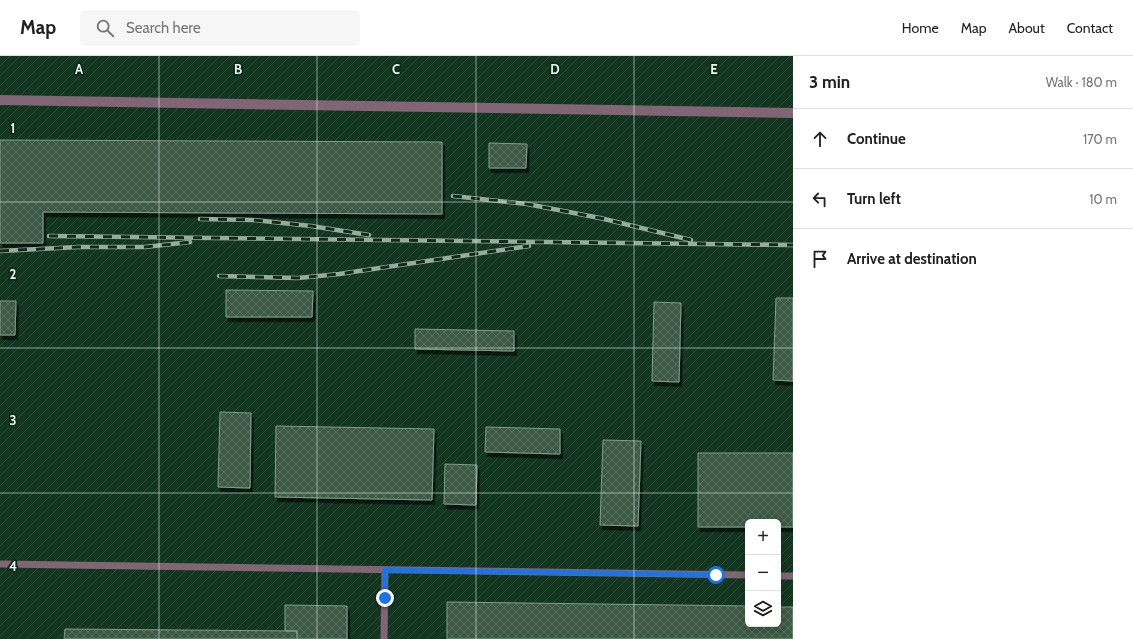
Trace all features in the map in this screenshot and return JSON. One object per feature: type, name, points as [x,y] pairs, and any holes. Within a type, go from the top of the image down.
[{"type":"street","points":[[0,100],[793,113]]},
{"type":"lane","points":[[0,564],[745,575]]},
{"type":"lane","points":[[384,639],[385,570]]},
{"type":"lane","points":[[781,576],[793,576]]},
{"type":"shaded area","points":[[0,56],[793,56],[793,639],[0,639]]},
{"type":"building","points":[[0,140],[442,142],[442,214],[43,212],[43,243],[0,243]]},
{"type":"building","points":[[489,143],[527,144],[526,168],[489,168]]},
{"type":"building","points":[[226,290],[313,291],[312,317],[226,317]]},
{"type":"building","points":[[776,298],[793,298],[793,381],[773,380]]},
{"type":"building","points":[[0,301],[16,301],[15,335],[0,335]]},
{"type":"building","points":[[654,302],[681,303],[679,382],[652,381]]},
{"type":"building","points":[[415,329],[514,331],[514,351],[415,349]]},
{"type":"building","points":[[220,412],[251,413],[250,488],[218,487]]},
{"type":"building","points":[[276,426],[434,429],[432,500],[275,497]]},
{"type":"building","points":[[486,427],[560,429],[560,454],[485,452]]},
{"type":"building","points":[[603,440],[641,441],[638,526],[600,525]]},
{"type":"building","points":[[698,453],[793,453],[793,527],[781,527],[781,519],[745,519],[745,527],[698,527]]},
{"type":"building","points":[[445,464],[477,465],[476,505],[444,504]]},
{"type":"building","points":[[447,602],[745,606],[745,627],[781,627],[781,607],[793,607],[793,639],[447,639]]},
{"type":"building","points":[[285,605],[347,606],[347,639],[297,639],[297,631],[285,631]]},
{"type":"building","points":[[65,629],[297,631],[297,639],[64,639]]},
{"type":"railway","points":[[453,196],[527,204],[600,218],[691,240]]},
{"type":"railway","points":[[200,219],[253,220],[311,226],[369,235]]},
{"type":"railway","points":[[49,236],[793,245]]},
{"type":"railway","points":[[0,251],[78,247],[145,247],[190,242]]},
{"type":"railway","points":[[219,276],[298,278],[339,274],[529,246]]},
{"type":"route","points":[[385,598],[385,570],[716,575]]}]
